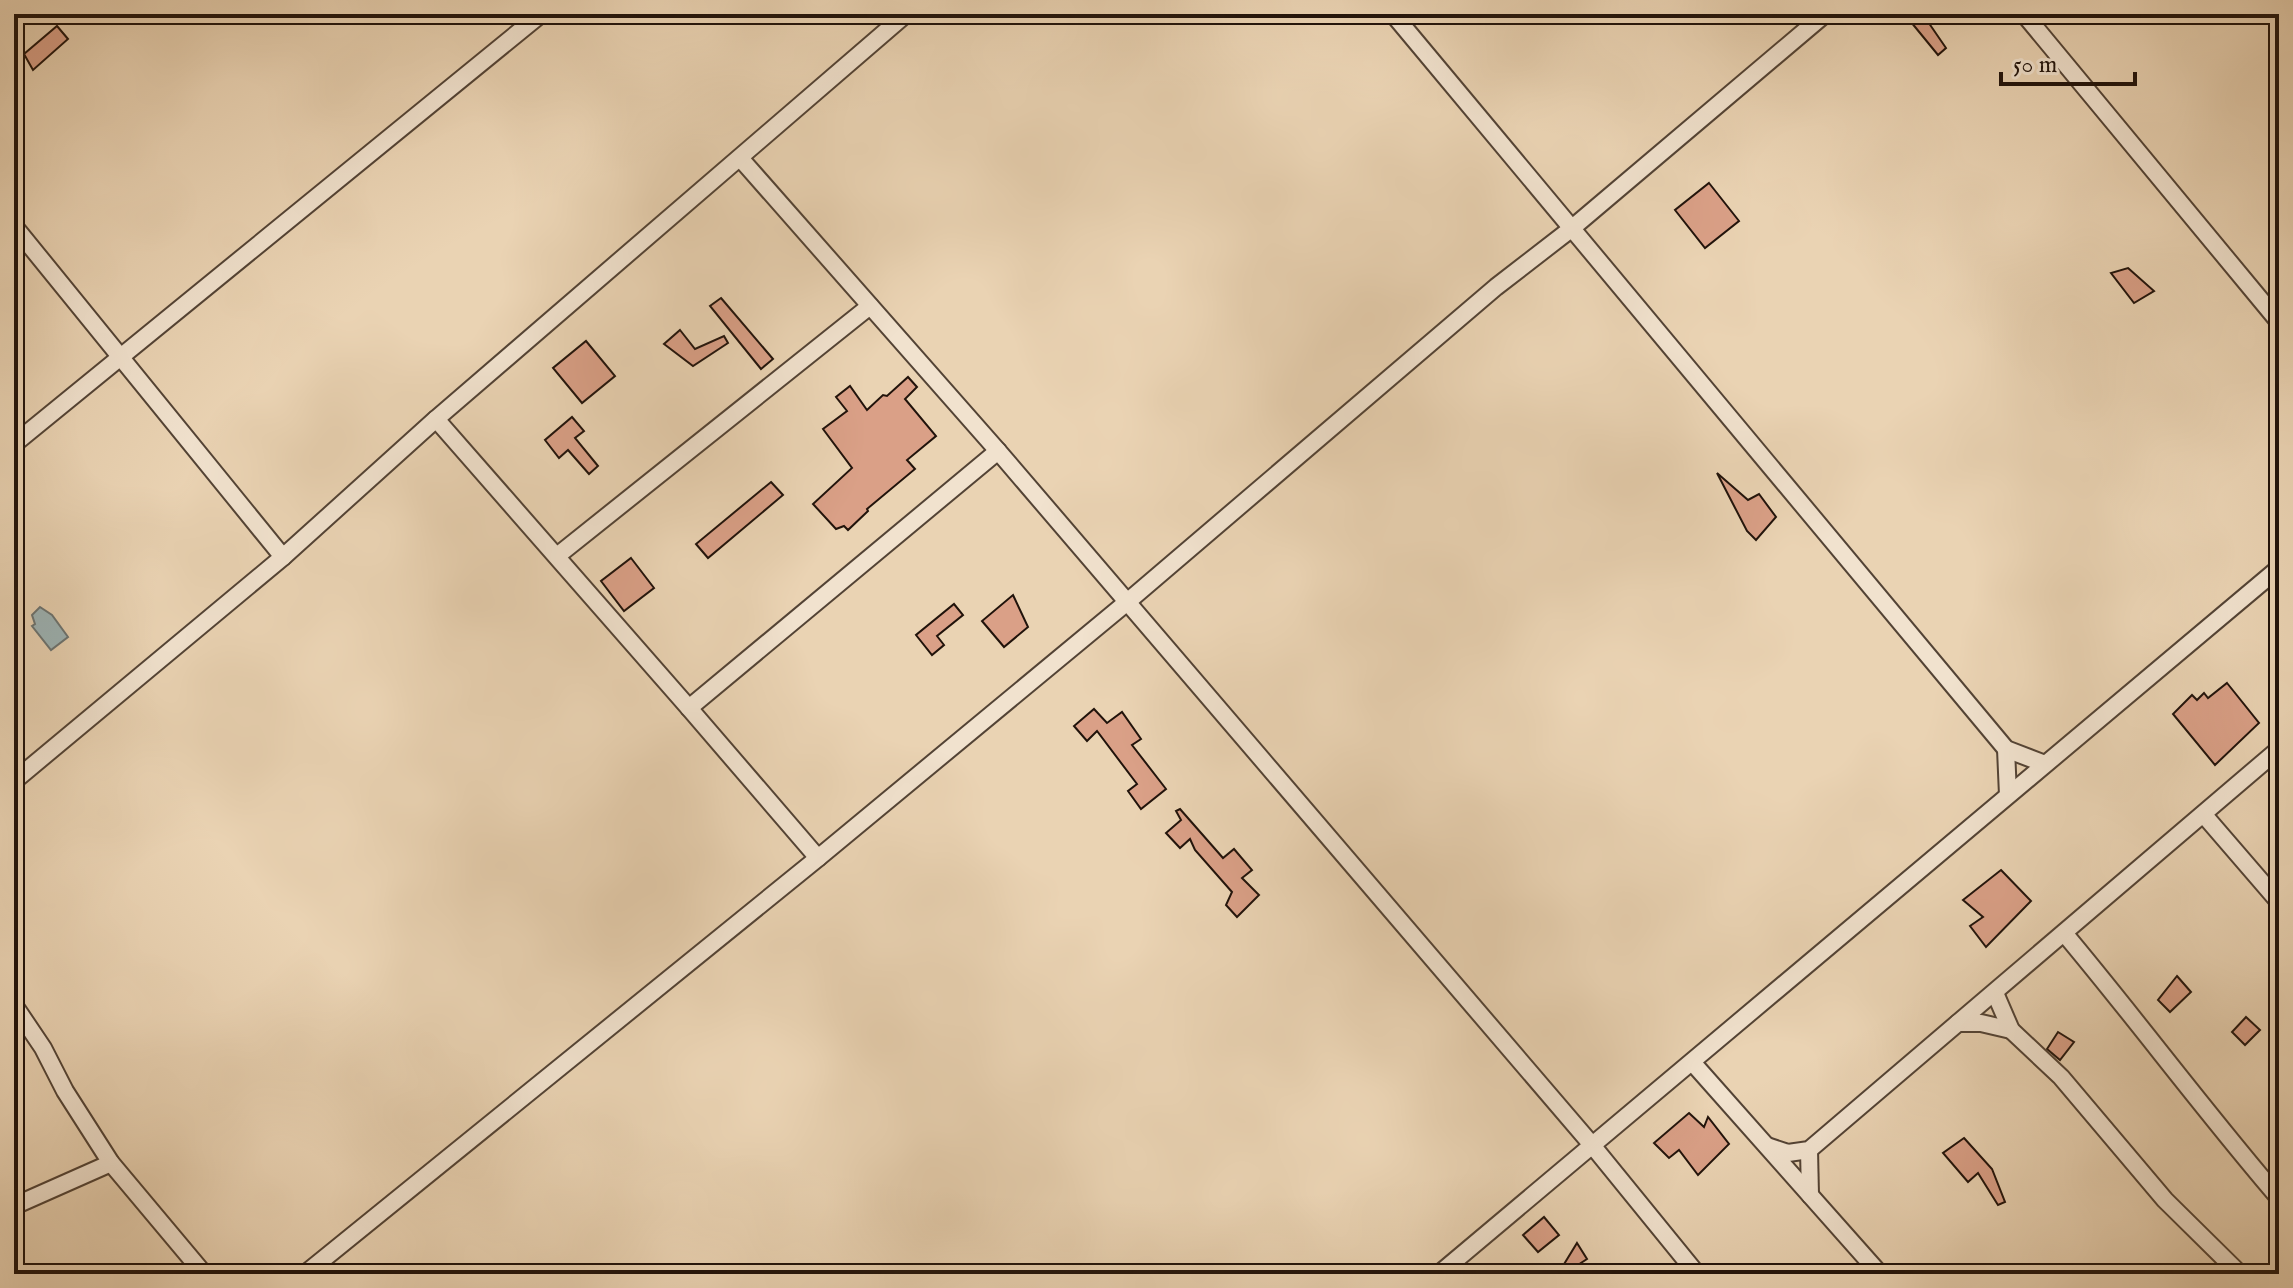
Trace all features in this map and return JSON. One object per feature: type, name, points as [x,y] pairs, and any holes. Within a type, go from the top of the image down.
[{"type":"street","points":[[14,444],[541,14]]},
{"type":"street","points":[[14,781],[283,557],[436,419],[906,14]]},
{"type":"street","points":[[1393,14],[2006,749],[2045,764]]},
{"type":"street","points":[[305,1274],[818,858],[1126,603],[1496,287],[1571,229],[1825,14]]},
{"type":"street","points":[[2024,14],[2279,322]]},
{"type":"street","points":[[740,158],[998,451],[1592,1145],[1697,1274]]},
{"type":"street","points":[[14,226],[283,557]]},
{"type":"street","points":[[557,556],[870,306]]},
{"type":"street","points":[[436,419],[818,858]]},
{"type":"street","points":[[689,708],[998,451]]},
{"type":"street","points":[[1439,1274],[2279,568]]},
{"type":"street","points":[[2006,749],[2008,795]]},
{"type":"street","points":[[1767,1146],[1788,1153],[1809,1150],[2279,749]]},
{"type":"street","points":[[2204,815],[2279,902]]},
{"type":"street","points":[[2064,933],[2279,1198]]},
{"type":"street","points":[[1995,993],[2011,1030],[2061,1077],[2165,1200],[2240,1274]]},
{"type":"street","points":[[14,1005],[111,1163],[204,1274]]},
{"type":"street","points":[[1958,1023],[1981,1023],[2011,1030]]},
{"type":"street","points":[[1692,1062],[1880,1274]]},
{"type":"street","points":[[1809,1150],[1810,1195]]},
{"type":"street","points":[[14,1206],[111,1163]]},
{"type":"water","points":[[40,607],[52,615],[68,637],[51,650],[32,626],[35,624],[32,615]]},
{"type":"building","points":[[1924,16],[1946,48],[1938,55],[1911,22]]},
{"type":"building","points":[[57,26],[68,39],[33,70],[24,54]]},
{"type":"building","points":[[1709,183],[1739,221],[1705,248],[1675,210]]},
{"type":"building","points":[[2128,268],[2154,291],[2134,303],[2111,273]]},
{"type":"building","points":[[721,298],[773,359],[761,369],[710,306]]},
{"type":"building","points":[[680,330],[695,349],[724,336],[728,343],[693,366],[664,344]]},
{"type":"building","points":[[586,341],[615,376],[582,403],[553,368]]},
{"type":"building","points":[[908,377],[917,387],[905,399],[936,436],[907,460],[915,469],[867,509],[848,530],[844,526],[836,529],[813,504],[852,468],[823,429],[847,411],[836,397],[850,386],[867,410]]},
{"type":"building","points":[[572,417],[584,431],[575,438],[598,466],[589,474],[568,450],[559,458],[545,440]]},
{"type":"building","points":[[1717,473],[1748,500],[1759,494],[1776,517],[1756,540],[1747,531]]},
{"type":"building","points":[[771,482],[783,495],[708,558],[696,544]]},
{"type":"building","points":[[631,558],[654,588],[624,611],[601,581]]},
{"type":"building","points":[[1013,595],[1028,627],[1004,647],[982,621]]},
{"type":"building","points":[[954,604],[963,615],[937,636],[944,645],[932,655],[916,635]]},
{"type":"building","points":[[2227,683],[2259,723],[2215,765],[2173,714],[2192,695],[2197,700],[2204,693],[2208,698]]},
{"type":"building","points":[[1094,709],[1107,723],[1122,712],[1141,739],[1132,745],[1166,789],[1141,809],[1128,791],[1137,784],[1097,731],[1087,741],[1074,726]]},
{"type":"building","points":[[1180,809],[1223,858],[1234,849],[1252,870],[1242,878],[1259,895],[1237,917],[1226,905],[1232,892],[1195,850],[1190,839],[1180,848],[1166,833],[1181,820],[1176,811]]},
{"type":"building","points":[[2001,870],[2031,901],[1986,947],[1970,926],[1983,917],[1963,900]]},
{"type":"building","points":[[2177,976],[2191,992],[2170,1012],[2158,1000]]},
{"type":"building","points":[[2246,1017],[2260,1030],[2245,1045],[2232,1032]]},
{"type":"building","points":[[2058,1032],[2074,1042],[2060,1060],[2047,1049]]},
{"type":"building","points":[[1689,1113],[1704,1127],[1708,1117],[1729,1144],[1698,1175],[1679,1150],[1669,1158],[1654,1143]]},
{"type":"building","points":[[1964,1138],[1992,1169],[2005,1202],[1998,1205],[1978,1173],[1968,1182],[1943,1153]]},
{"type":"building","points":[[1544,1217],[1559,1235],[1538,1252],[1523,1235]]},
{"type":"building","points":[[1577,1243],[1587,1259],[1564,1274],[1558,1274]]}]
